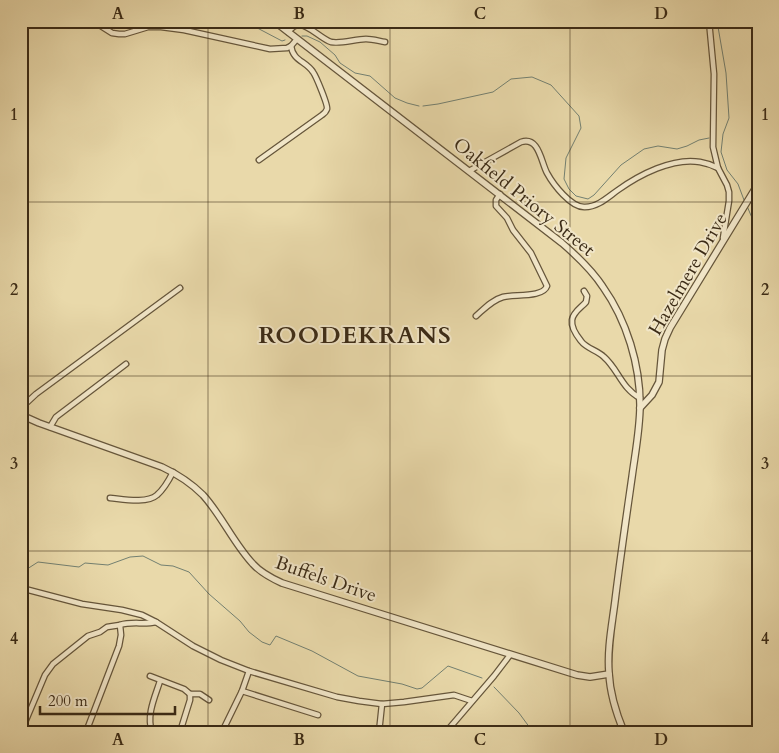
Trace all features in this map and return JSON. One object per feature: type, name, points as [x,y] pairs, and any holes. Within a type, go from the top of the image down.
[{"type":"street","points":[[93,21],[112,33],[119,34],[148,27],[162,27],[280,50],[291,46],[297,39]]},
{"type":"street","name":"Oakfield Priory Street","points":[[274,21],[572,251],[604,288],[616,308],[631,346],[636,366],[640,398],[638,436],[609,643],[609,674],[614,703],[624,732]]},
{"type":"street","points":[[709,21],[714,74],[713,147],[718,168],[727,185],[730,201],[722,243]]},
{"type":"street","points":[[288,32],[300,24],[332,42],[368,39],[385,42]]},
{"type":"street","points":[[259,160],[322,115],[327,109],[313,72],[293,54],[291,46]]},
{"type":"street","points":[[469,171],[521,142],[528,141],[539,151],[547,173],[560,192],[577,205],[585,207],[600,203],[649,171],[681,162],[692,161],[718,168]]},
{"type":"street","name":"Hazelmere Drive","points":[[640,408],[652,395],[659,382],[662,350],[670,328],[758,184]]},
{"type":"street","points":[[476,316],[498,299],[541,292],[547,286],[531,254],[513,230],[507,218],[496,206],[496,200],[500,194]]},
{"type":"street","points":[[21,408],[36,394],[180,288]]},
{"type":"street","points":[[584,291],[587,296],[586,302],[572,318],[575,330],[586,346],[604,356],[626,388],[640,398]]},
{"type":"street","points":[[50,427],[56,417],[126,364]]},
{"type":"street","name":"Buffels Drive","points":[[21,415],[134,456],[173,472],[187,480],[205,497],[247,558],[260,571],[282,583],[577,675],[590,677],[609,674]]},
{"type":"street","points":[[110,498],[142,500],[154,497],[161,491],[173,472]]},
{"type":"street","points":[[21,588],[82,604],[134,613],[156,622],[209,655],[249,671],[337,697],[382,704],[454,695],[472,701]]},
{"type":"street","points":[[21,732],[45,675],[53,664],[88,636],[100,632],[107,627],[130,622],[149,624],[156,622]]},
{"type":"street","points":[[86,732],[120,641],[120,625]]},
{"type":"street","points":[[446,732],[510,655]]},
{"type":"street","points":[[222,732],[242,691],[249,671]]},
{"type":"street","points":[[150,676],[184,689],[190,694],[200,694],[209,700]]},
{"type":"street","points":[[152,732],[150,714],[160,681]]},
{"type":"street","points":[[242,691],[318,715]]},
{"type":"street","points":[[180,732],[190,700],[190,694]]},
{"type":"street","points":[[378,732],[382,704]]},
{"type":"street","points":[[252,729],[260,732]]},
{"type":"waterway","points":[[244,21],[282,41],[285,40]]},
{"type":"waterway","points":[[717,21],[726,73],[729,118],[723,134],[721,152],[727,170],[738,184],[744,200]]},
{"type":"waterway","points":[[302,36],[307,36],[320,42],[335,55],[340,63],[355,73],[370,76],[395,98],[419,106]]},
{"type":"waterway","points":[[423,106],[493,92],[511,79],[532,77],[551,85],[579,116],[581,128],[566,158],[564,179],[569,189],[576,196],[588,199],[594,195],[621,165],[644,149],[658,146],[677,149],[709,138]]},
{"type":"waterway","points":[[747,206],[758,232]]},
{"type":"waterway","points":[[21,571],[38,562],[79,567],[85,563],[108,565],[130,557],[143,556],[161,565],[173,566],[189,572],[249,632],[262,642],[270,645],[276,636],[312,651],[358,676],[402,684],[417,689],[422,688],[448,666],[482,678]]},
{"type":"waterway","points":[[494,687],[519,713],[533,732]]},
{"type":"district","name":"ROODEKRANS","points":[[355,335]]}]
